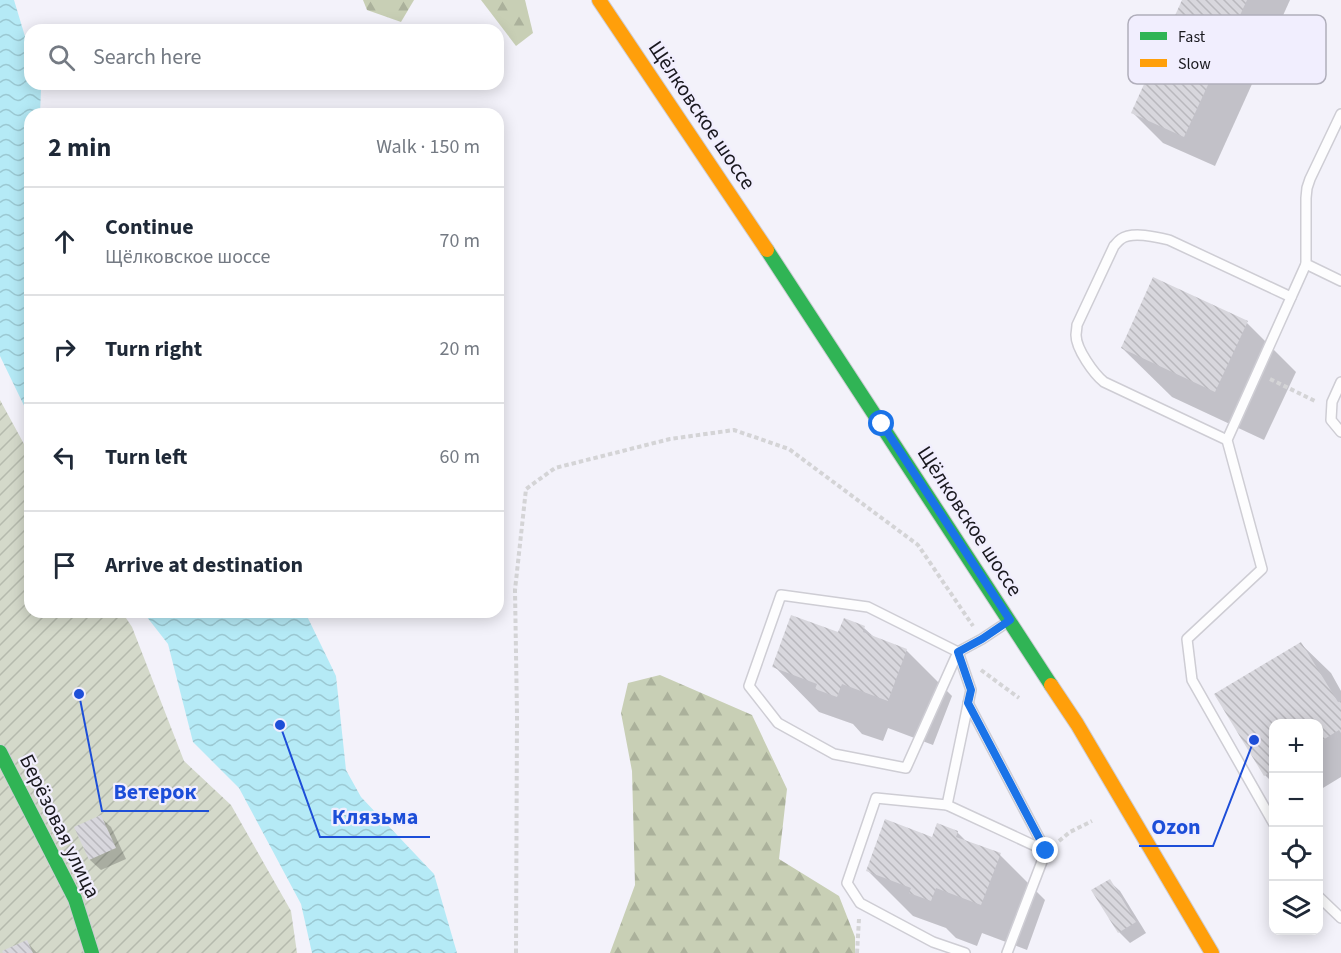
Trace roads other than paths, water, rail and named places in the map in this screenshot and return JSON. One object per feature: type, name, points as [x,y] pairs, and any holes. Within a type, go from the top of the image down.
[{"type":"main road","name":"Щёлковское шоссе","points":[[599,0],[718,176],[1077,724],[1212,953]]},
{"type":"main road","name":"Берёзовая улица","points":[[0,752],[75,899],[92,953]]},
{"type":"lane","points":[[1269,815],[1192,680],[1187,639],[1262,569],[1227,440],[1306,264],[1307,188],[1341,114]]},
{"type":"lane","points":[[1227,440],[1104,382],[1094,372],[1078,344],[1077,325],[1114,246],[1121,239],[1129,236],[1151,236],[1169,240],[1291,297]]},
{"type":"lane","points":[[1306,264],[1341,282]]},
{"type":"lane","points":[[1341,382],[1332,402],[1331,420],[1341,432]]},
{"type":"lane","points":[[947,806],[971,690],[958,652],[868,607],[781,595],[749,686],[778,723],[834,754],[906,768],[958,652],[1010,620]]},
{"type":"lane","points":[[968,703],[1046,851],[1007,953]]},
{"type":"lane","points":[[965,953],[933,942],[860,903],[847,883],[876,798],[947,806],[1046,851]]},
{"type":"lane","points":[[1323,901],[1341,918]]},
{"type":"water","points":[[0,0],[14,0],[24,33],[24,90],[41,90],[40,108],[24,108],[24,406],[0,356]]},
{"type":"water","points":[[148,618],[308,618],[336,676],[346,770],[361,797],[434,874],[457,953],[312,953],[301,904],[239,788],[193,742],[168,644]]},
{"type":"place","name":"Ветерок","points":[[79,694]]},
{"type":"place","name":"Клязьма","points":[[280,725]]},
{"type":"place","name":"Ozon","points":[[1254,740]]}]
